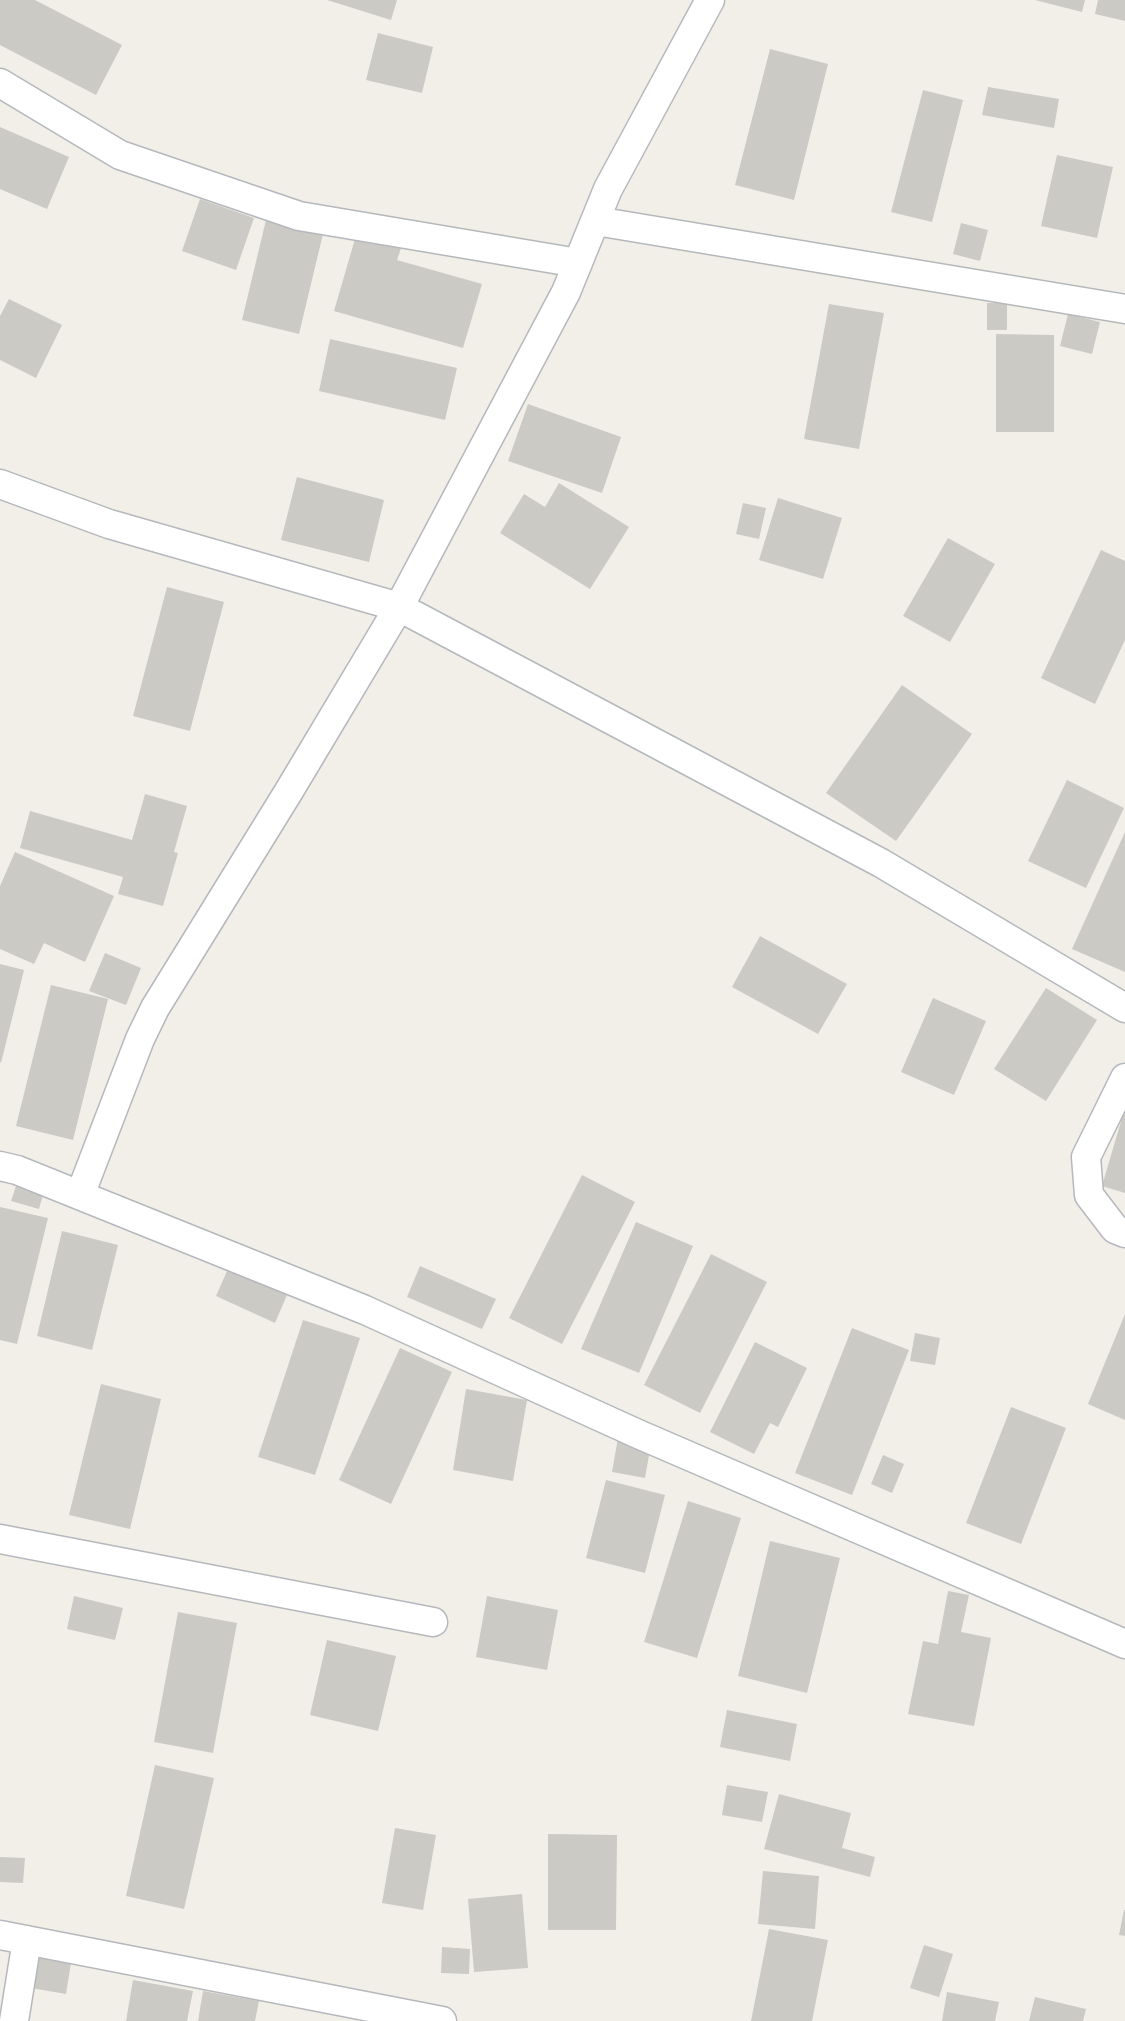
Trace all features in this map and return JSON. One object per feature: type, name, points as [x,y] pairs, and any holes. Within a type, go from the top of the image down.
[{"type":"street","points":[[80,1195],[154,1008],[289,791],[399,607],[566,292],[608,189],[710,0]]},
{"type":"street","points":[[0,83],[120,155],[299,216],[578,263]]},
{"type":"street","points":[[596,221],[1125,309]]},
{"type":"street","points":[[0,484],[109,524],[399,607],[881,863],[1125,1008]]},
{"type":"street","points":[[1125,1078],[1086,1157],[1089,1195],[1115,1229],[1125,1233]]},
{"type":"street","points":[[0,1166],[17,1170],[365,1310],[638,1434],[1125,1644]]},
{"type":"street","points":[[0,1539],[433,1622]]},
{"type":"street","points":[[0,1935],[442,2021]]},
{"type":"street","points":[[14,2021],[27,1940]]},
{"type":"building","points":[[0,0],[35,0],[122,45],[96,95],[0,45]]},
{"type":"building","points":[[327,0],[397,0],[391,20]]},
{"type":"building","points":[[1035,0],[1085,0],[1082,12]]},
{"type":"building","points":[[1098,0],[1125,0],[1125,21],[1095,14]]},
{"type":"building","points":[[378,33],[433,47],[422,93],[366,80]]},
{"type":"building","points":[[770,49],[828,64],[794,200],[735,185]]},
{"type":"building","points":[[988,87],[1059,99],[1054,128],[982,115]]},
{"type":"building","points":[[923,90],[963,100],[932,222],[891,212]]},
{"type":"building","points":[[0,127],[69,157],[47,209],[0,189]]},
{"type":"building","points":[[1057,155],[1113,167],[1097,238],[1041,226]]},
{"type":"building","points":[[200,199],[254,218],[236,270],[182,251]]},
{"type":"building","points":[[266,220],[323,234],[299,334],[242,320]]},
{"type":"building","points":[[961,223],[988,230],[980,261],[953,254]]},
{"type":"building","points":[[357,232],[402,245],[397,260],[482,284],[463,348],[334,311]]},
{"type":"building","points":[[9,299],[62,325],[36,378],[0,360],[0,316]]},
{"type":"building","points":[[987,303],[1007,303],[1007,330],[987,330]]},
{"type":"building","points":[[829,304],[884,313],[859,449],[804,439]]},
{"type":"building","points":[[1068,314],[1100,322],[1092,354],[1060,346]]},
{"type":"building","points":[[996,334],[1054,335],[1054,432],[996,432]]},
{"type":"building","points":[[330,339],[457,368],[445,420],[319,391]]},
{"type":"building","points":[[528,404],[621,437],[602,493],[508,461]]},
{"type":"building","points":[[297,477],[384,500],[369,562],[281,540]]},
{"type":"building","points":[[559,483],[629,527],[590,589],[500,533],[524,494],[545,507]]},
{"type":"building","points":[[778,498],[842,518],[823,579],[759,560]]},
{"type":"building","points":[[743,503],[766,508],[759,539],[736,534]]},
{"type":"building","points":[[948,538],[995,564],[950,642],[903,616]]},
{"type":"building","points":[[1101,550],[1125,561],[1125,640],[1095,704],[1041,678]]},
{"type":"building","points":[[167,587],[224,602],[190,731],[133,716]]},
{"type":"building","points":[[902,685],[972,734],[896,841],[826,793]]},
{"type":"building","points":[[1067,780],[1124,808],[1086,888],[1028,861]]},
{"type":"building","points":[[145,794],[187,806],[174,852],[178,853],[163,906],[118,894],[123,877],[20,848],[30,811],[132,840]]},
{"type":"building","points":[[1125,832],[1125,972],[1072,949]]},
{"type":"building","points":[[15,852],[114,896],[85,962],[44,943],[34,964],[0,949],[0,886]]},
{"type":"building","points":[[760,936],[847,984],[818,1034],[732,987]]},
{"type":"building","points":[[105,953],[141,968],[126,1005],[89,991]]},
{"type":"building","points":[[0,964],[24,970],[1,1063],[0,1062]]},
{"type":"building","points":[[51,985],[108,999],[73,1140],[16,1126]]},
{"type":"building","points":[[1046,988],[1097,1020],[1046,1101],[994,1069]]},
{"type":"building","points":[[933,998],[986,1021],[954,1095],[901,1072]]},
{"type":"building","points":[[1125,1111],[1125,1193],[1102,1186]]},
{"type":"building","points":[[582,1175],[635,1202],[562,1344],[509,1318]]},
{"type":"building","points":[[17,1183],[44,1191],[39,1209],[11,1201]]},
{"type":"building","points":[[0,1207],[48,1218],[17,1344],[0,1340]]},
{"type":"building","points":[[636,1222],[693,1246],[639,1373],[581,1349]]},
{"type":"building","points":[[62,1231],[118,1245],[92,1350],[37,1336]]},
{"type":"building","points":[[711,1254],[767,1282],[700,1413],[644,1385]]},
{"type":"building","points":[[231,1262],[290,1288],[275,1323],[216,1296]]},
{"type":"building","points":[[420,1266],[496,1299],[482,1329],[407,1297]]},
{"type":"building","points":[[1125,1314],[1125,1420],[1088,1404]]},
{"type":"building","points":[[303,1320],[360,1338],[315,1475],[258,1457]]},
{"type":"building","points":[[852,1328],[909,1350],[852,1495],[795,1473]]},
{"type":"building","points":[[915,1333],[940,1338],[935,1365],[910,1361]]},
{"type":"building","points":[[755,1342],[807,1368],[778,1427],[770,1423],[754,1454],[710,1432]]},
{"type":"building","points":[[400,1348],[452,1372],[391,1504],[339,1480]]},
{"type":"building","points":[[101,1384],[161,1399],[130,1529],[69,1515]]},
{"type":"building","points":[[466,1389],[527,1400],[513,1481],[453,1470]]},
{"type":"building","points":[[1011,1407],[1066,1428],[1021,1544],[966,1523]]},
{"type":"building","points":[[618,1438],[651,1444],[645,1478],[612,1472]]},
{"type":"building","points":[[883,1455],[904,1464],[892,1493],[871,1484]]},
{"type":"building","points":[[606,1480],[665,1495],[645,1573],[586,1558]]},
{"type":"building","points":[[688,1501],[741,1518],[697,1658],[644,1642]]},
{"type":"building","points":[[770,1541],[840,1558],[807,1693],[738,1676]]},
{"type":"building","points":[[948,1591],[969,1595],[961,1632],[991,1638],[974,1726],[908,1714],[923,1641],[938,1644]]},
{"type":"building","points":[[74,1596],[123,1608],[115,1640],[67,1629]]},
{"type":"building","points":[[487,1596],[558,1610],[547,1670],[476,1657]]},
{"type":"building","points":[[178,1612],[237,1623],[213,1753],[154,1742]]},
{"type":"building","points":[[327,1640],[396,1656],[378,1731],[310,1715]]},
{"type":"building","points":[[727,1710],[797,1724],[790,1761],[720,1747]]},
{"type":"building","points":[[155,1765],[214,1778],[184,1909],[126,1896]]},
{"type":"building","points":[[727,1785],[768,1792],[762,1822],[722,1815]]},
{"type":"building","points":[[779,1794],[851,1813],[842,1848],[875,1857],[870,1877],[764,1849]]},
{"type":"building","points":[[395,1828],[436,1835],[423,1910],[382,1903]]},
{"type":"building","points":[[548,1834],[617,1835],[616,1930],[548,1930]]},
{"type":"building","points":[[0,1857],[25,1858],[23,1883],[0,1882]]},
{"type":"building","points":[[763,1871],[819,1876],[815,1929],[758,1924]]},
{"type":"building","points":[[522,1894],[528,1968],[474,1972],[468,1899]]},
{"type":"building","points":[[1125,1910],[1125,1936],[1119,1935]]},
{"type":"building","points":[[769,1929],[828,1940],[812,2021],[751,2021]]},
{"type":"building","points":[[924,1945],[953,1954],[939,1997],[910,1988]]},
{"type":"building","points":[[442,1947],[470,1949],[469,1974],[441,1973]]},
{"type":"building","points":[[31,1956],[71,1963],[66,1994],[25,1987]]},
{"type":"building","points":[[133,1980],[193,1991],[187,2021],[126,2021]]},
{"type":"building","points":[[203,1991],[259,2001],[255,2021],[198,2021]]},
{"type":"building","points":[[947,1992],[999,2002],[995,2021],[942,2021]]},
{"type":"building","points":[[1035,1997],[1086,2009],[1083,2021],[1029,2021]]}]
